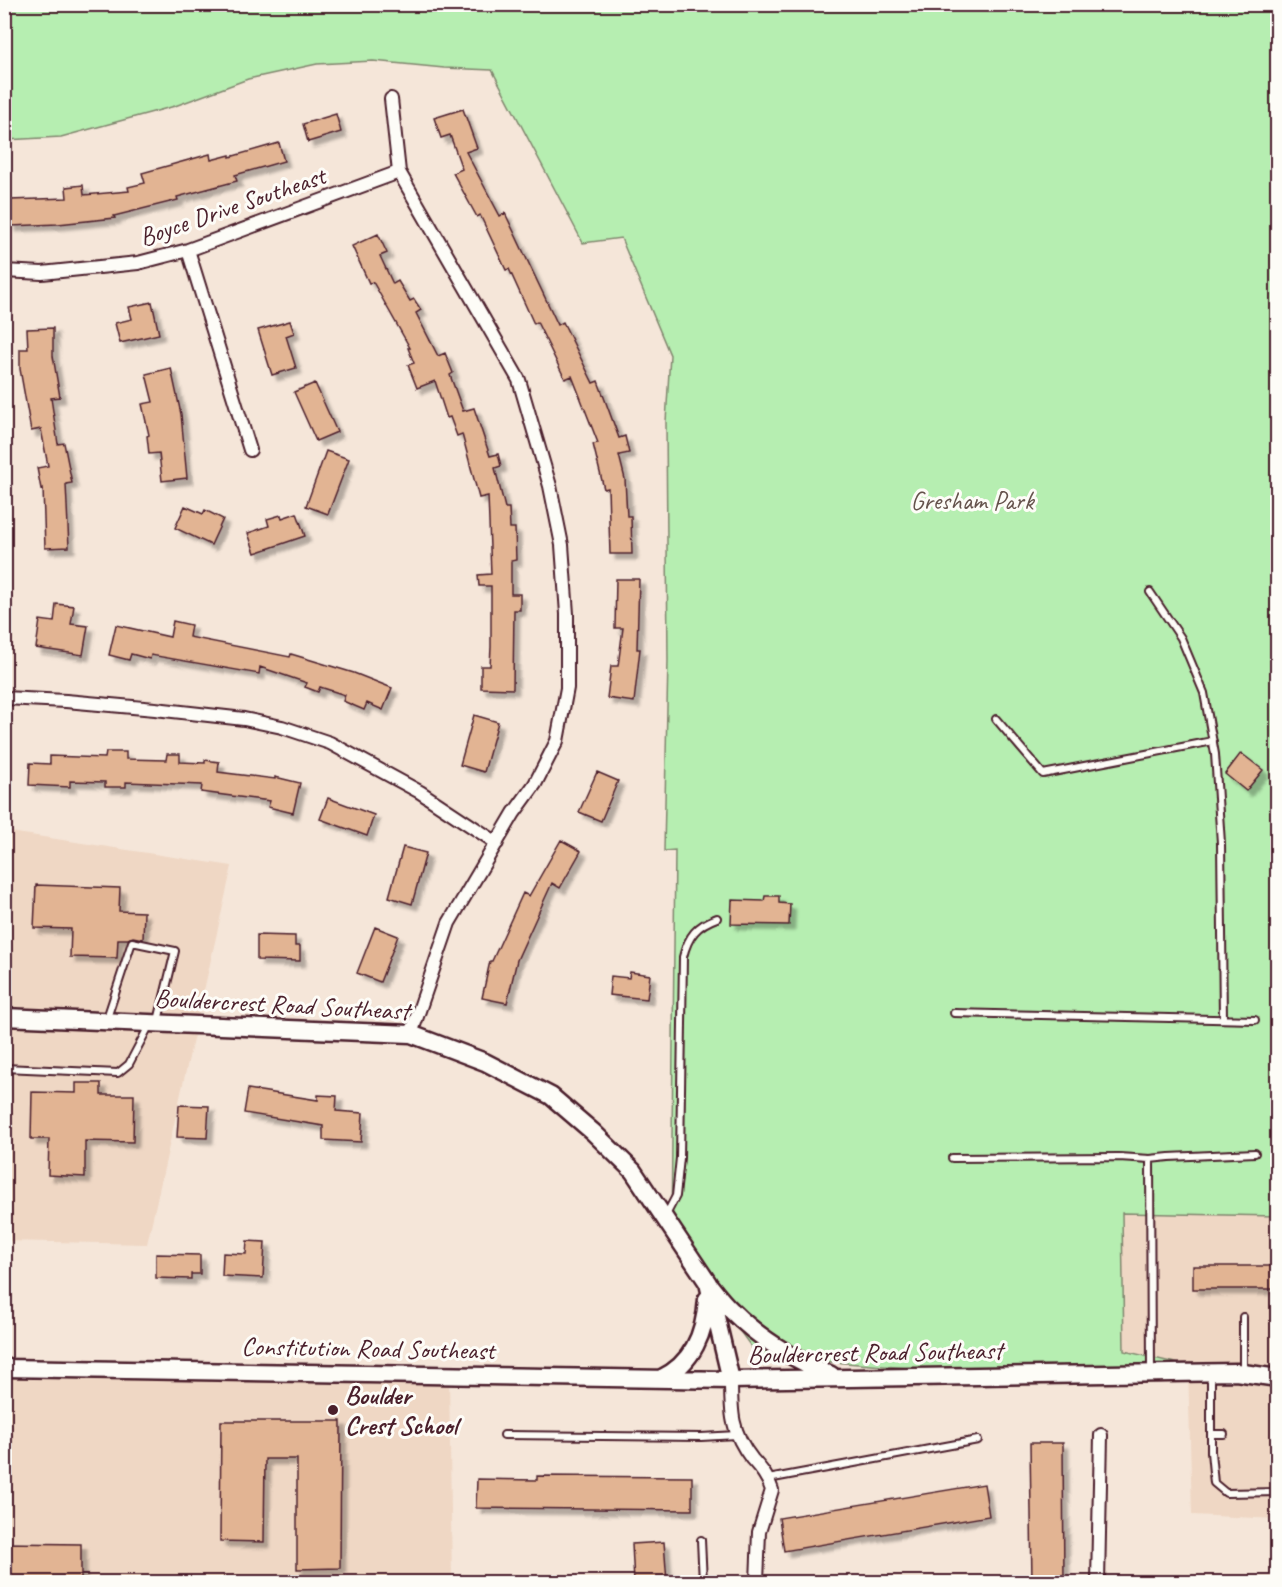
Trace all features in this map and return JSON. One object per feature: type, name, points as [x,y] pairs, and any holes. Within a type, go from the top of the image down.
[{"type":"street","points":[[391,99],[399,172],[519,380],[550,486],[562,545],[567,614],[567,688],[557,741],[536,784],[514,813],[449,923],[411,1034]]},
{"type":"street","name":"Boyce Drive Southeast","points":[[4,271],[42,273],[138,263],[188,250],[399,172]]},
{"type":"street","points":[[188,250],[250,450]]},
{"type":"street","points":[[4,698],[155,709],[244,719],[282,727],[330,743],[420,792],[497,843]]},
{"type":"street","name":"Bouldercrest Road Southeast","points":[[4,1017],[411,1034],[485,1062],[551,1096],[633,1171],[708,1283],[731,1380],[1211,1372],[1243,1373],[1278,1378]]},
{"type":"street","points":[[662,1378],[674,1372],[689,1356],[700,1336],[706,1318],[708,1283]]},
{"type":"street","points":[[708,1283],[731,1311],[751,1327],[790,1355],[839,1378]]},
{"type":"street","name":"Constitution Road Southeast","points":[[4,1368],[731,1380]]},
{"type":"street","points":[[731,1380],[733,1422],[738,1435],[752,1458],[762,1469],[772,1490],[759,1532],[758,1582]]},
{"type":"street","points":[[1098,1582],[1101,1435]]},
{"type":"lane","points":[[1150,592],[1180,638],[1204,693],[1213,741],[1221,843],[1223,1019]]},
{"type":"lane","points":[[996,719],[1043,774],[1213,741]]},
{"type":"lane","points":[[665,1218],[676,1196],[680,1158],[683,957],[687,942],[696,930],[704,923],[717,918]]},
{"type":"lane","points":[[4,1068],[118,1073],[129,1064],[154,1023],[175,951],[132,942],[106,1021]]},
{"type":"lane","points":[[954,1013],[1255,1020]]},
{"type":"lane","points":[[952,1158],[1119,1157],[1150,1159],[1255,1153]]},
{"type":"lane","points":[[1150,1159],[1151,1373]]},
{"type":"lane","points":[[1243,1317],[1243,1373]]},
{"type":"lane","points":[[1211,1372],[1214,1483],[1226,1492],[1278,1492]]},
{"type":"lane","points":[[1211,1434],[1224,1434]]},
{"type":"lane","points":[[504,1435],[701,1437],[738,1435]]},
{"type":"lane","points":[[768,1479],[978,1440]]},
{"type":"lane","points":[[700,1540],[703,1582]]},
{"type":"shaded area","points":[[4,831],[232,866],[147,1244],[5,1241]]},
{"type":"shaded area","points":[[1122,1212],[1277,1216],[1277,1519],[1192,1515],[1188,1366],[1124,1351]]},
{"type":"shaded area","points":[[5,1368],[449,1374],[452,1582],[5,1582]]},
{"type":"green space","name":"Gresham Park","points":[[4,5],[1277,5],[1277,1216],[1122,1213],[1124,1351],[1188,1366],[971,1373],[758,1356],[671,1237],[675,850],[664,851],[668,660],[666,422],[670,355],[621,238],[583,243],[492,70],[373,61],[317,64],[248,79],[175,106],[61,137],[5,140]]},
{"type":"building","points":[[463,109],[477,148],[466,152],[500,216],[505,213],[558,325],[563,322],[593,383],[598,381],[619,438],[625,436],[629,453],[619,455],[625,479],[627,516],[631,516],[632,554],[610,554],[608,488],[604,489],[593,444],[598,443],[572,376],[565,379],[537,322],[534,324],[509,269],[506,270],[480,215],[477,217],[453,173],[462,169],[450,135],[441,138],[434,118]]},
{"type":"building","points":[[336,114],[341,132],[308,142],[303,124]]},
{"type":"building","points":[[279,143],[284,161],[235,175],[237,181],[177,197],[178,200],[114,216],[115,218],[11,226],[10,200],[67,198],[66,187],[83,185],[84,195],[129,191],[128,187],[145,183],[142,173],[210,154],[211,160],[230,155],[230,157]]},
{"type":"building","points":[[378,234],[387,253],[380,256],[393,284],[398,281],[410,301],[414,299],[421,310],[416,313],[438,356],[445,353],[463,411],[474,408],[490,456],[498,454],[501,466],[495,468],[505,508],[509,508],[510,528],[515,528],[516,560],[511,561],[511,594],[520,594],[520,610],[514,610],[513,689],[481,688],[481,666],[490,666],[491,647],[491,586],[479,586],[478,575],[491,574],[488,496],[479,498],[462,434],[457,436],[450,417],[447,418],[435,381],[417,388],[408,365],[414,363],[408,348],[410,348],[373,282],[369,283],[352,246]]},
{"type":"building","points":[[152,302],[159,334],[120,343],[115,323],[132,319],[129,307]]},
{"type":"building","points":[[290,321],[294,333],[286,336],[296,368],[272,375],[258,330]]},
{"type":"building","points":[[53,328],[53,356],[60,397],[51,398],[58,444],[64,443],[72,483],[66,484],[69,547],[45,548],[43,488],[41,489],[37,468],[48,466],[41,429],[31,431],[20,369],[20,349],[28,349],[27,329]]},
{"type":"building","points":[[171,368],[181,414],[187,478],[162,481],[159,453],[149,454],[147,436],[149,435],[142,404],[153,402],[146,374]]},
{"type":"building","points":[[315,383],[337,432],[316,441],[294,392]]},
{"type":"building","points":[[326,451],[349,459],[328,514],[306,506]]},
{"type":"building","points":[[185,506],[203,514],[205,510],[223,519],[211,545],[175,528]]},
{"type":"building","points":[[297,513],[305,536],[255,553],[248,533],[269,526],[267,519],[281,515],[282,518]]},
{"type":"building","points":[[616,579],[639,579],[637,649],[640,649],[634,702],[607,698],[611,666],[618,666],[623,628],[615,628]]},
{"type":"building","points":[[56,604],[74,606],[71,624],[88,626],[83,655],[36,648],[40,620],[54,622]]},
{"type":"building","points":[[173,621],[191,625],[189,637],[290,657],[291,654],[354,673],[392,688],[383,710],[367,703],[364,710],[343,701],[345,695],[320,687],[318,692],[305,687],[307,683],[260,667],[259,674],[151,655],[150,659],[131,654],[129,660],[109,655],[116,625],[170,637]]},
{"type":"building","points":[[474,715],[498,722],[484,772],[460,765]]},
{"type":"building","points":[[106,752],[126,752],[126,759],[166,760],[167,754],[180,754],[180,762],[205,763],[205,760],[219,762],[218,772],[275,779],[275,777],[300,783],[293,813],[268,807],[270,801],[201,792],[202,785],[126,782],[126,787],[105,787],[105,782],[70,781],[70,787],[29,785],[30,763],[50,764],[50,756],[105,758]]},
{"type":"building","points":[[1241,753],[1263,770],[1246,791],[1225,774]]},
{"type":"building","points":[[597,772],[618,781],[601,821],[579,812]]},
{"type":"building","points":[[328,798],[374,815],[367,836],[320,819]]},
{"type":"building","points":[[561,840],[581,851],[560,888],[552,883],[517,960],[507,1003],[482,998],[490,961],[523,893],[529,896]]},
{"type":"building","points":[[403,847],[426,853],[412,904],[389,897]]},
{"type":"building","points":[[36,885],[120,888],[119,911],[144,912],[143,939],[133,937],[118,939],[117,958],[70,957],[71,929],[34,928]]},
{"type":"building","points":[[765,896],[779,896],[779,903],[790,904],[789,925],[731,924],[732,900],[764,901]]},
{"type":"building","points":[[375,927],[398,936],[380,982],[357,973]]},
{"type":"building","points":[[257,935],[295,936],[295,946],[300,946],[300,961],[257,960]]},
{"type":"building","points":[[630,972],[650,975],[647,999],[609,995],[611,976],[629,978]]},
{"type":"building","points":[[76,1083],[101,1083],[101,1095],[134,1095],[133,1142],[85,1141],[85,1177],[48,1175],[49,1139],[31,1139],[32,1092],[76,1093]]},
{"type":"building","points":[[248,1089],[318,1100],[318,1095],[337,1096],[336,1111],[363,1113],[361,1142],[323,1140],[323,1126],[244,1113]]},
{"type":"building","points":[[179,1105],[209,1106],[207,1138],[177,1137]]},
{"type":"building","points":[[247,1241],[265,1242],[263,1278],[222,1276],[223,1253],[246,1254]]},
{"type":"building","points":[[156,1254],[200,1255],[200,1274],[191,1274],[191,1279],[156,1278]]},
{"type":"building","points":[[1193,1266],[1278,1266],[1278,1289],[1193,1289]]},
{"type":"building","points":[[221,1421],[341,1421],[340,1568],[297,1569],[297,1459],[265,1459],[264,1542],[220,1541]]},
{"type":"building","points":[[1030,1443],[1063,1443],[1064,1582],[1032,1582]]},
{"type":"building","points":[[537,1476],[692,1477],[692,1510],[476,1508],[477,1479],[537,1480]]},
{"type":"building","points":[[984,1484],[989,1516],[784,1551],[779,1518]]},
{"type":"building","points":[[664,1542],[667,1582],[634,1582],[632,1544]]},
{"type":"building","points":[[4,1543],[81,1544],[81,1582],[4,1582]]},
{"type":"place","name":"Boulder Crest School","points":[[333,1410]]}]
